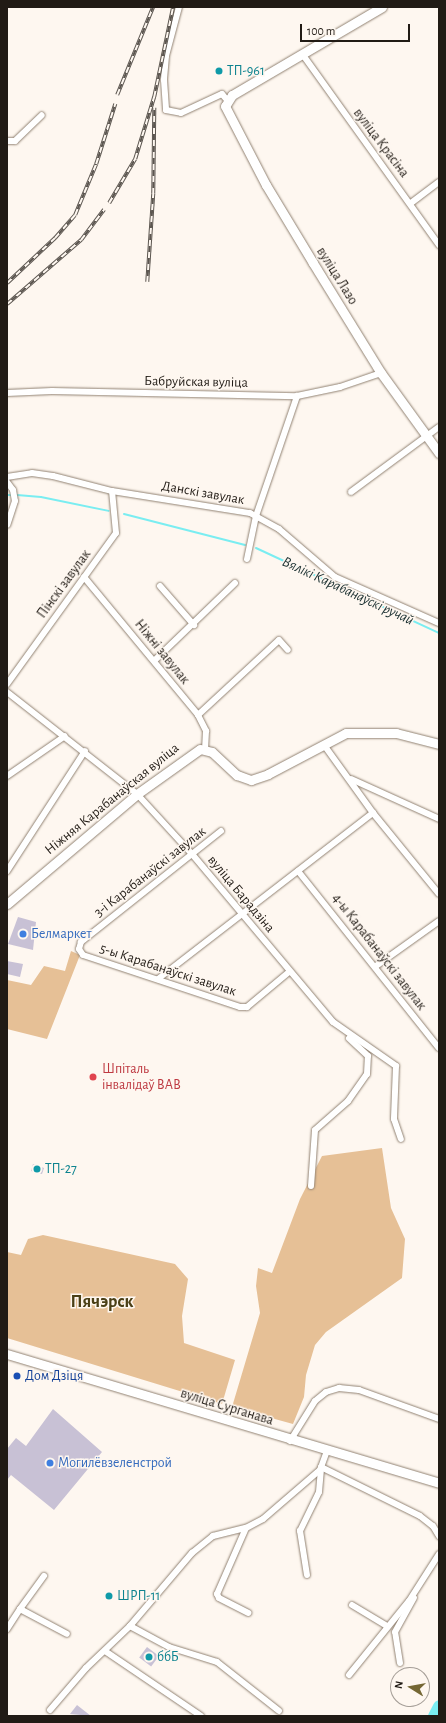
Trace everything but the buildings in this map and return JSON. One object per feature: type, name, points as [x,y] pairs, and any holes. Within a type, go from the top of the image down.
[{"type":"main road","points":[[226,103],[382,7]]},
{"type":"main road","name":"вуліца Лазо","points":[[226,103],[266,185],[381,373],[439,453]]},
{"type":"main road","points":[[205,749],[237,775],[251,780],[268,774],[346,732],[362,731],[408,735],[439,744]]},
{"type":"main road","name":"Ніжняя Карабанаўская вуліца","points":[[7,904],[137,794],[193,753],[205,749]]},
{"type":"main road","name":"вуліца Сурганава","points":[[7,1354],[290,1441],[439,1483]]},
{"type":"street","points":[[179,7],[173,22],[164,74],[166,110],[181,113],[222,94],[226,103]]},
{"type":"street","name":"вуліца Красіна","points":[[303,55],[411,203],[439,245]]},
{"type":"street","points":[[7,141],[15,141],[42,115]]},
{"type":"street","points":[[411,203],[439,182]]},
{"type":"street","name":"Бабруйская вуліца","points":[[7,393],[52,391],[297,396],[340,387],[381,373]]},
{"type":"street","points":[[247,559],[256,516],[297,396]]},
{"type":"street","points":[[351,492],[439,427]]},
{"type":"street","name":"Данскі завулак","points":[[7,476],[32,473],[53,476],[112,491],[256,516],[278,530],[335,577],[439,623]]},
{"type":"street","points":[[7,482],[15,501],[7,525]]},
{"type":"street","name":"Пінскі завулак","points":[[7,684],[116,533],[112,491]]},
{"type":"street","name":"Ніжні завулак","points":[[84,577],[155,660],[198,714],[206,731],[205,749]]},
{"type":"street","points":[[155,660],[194,625],[235,583]]},
{"type":"street","points":[[160,586],[194,625]]},
{"type":"street","points":[[198,714],[279,640],[288,650]]},
{"type":"street","name":"вуліца Барадзіна","points":[[7,692],[85,751],[137,794],[192,854],[243,914],[289,972],[344,1032],[396,1066],[394,1119],[400,1139]]},
{"type":"street","points":[[7,776],[65,736]]},
{"type":"street","points":[[324,745],[350,779],[373,813],[439,894]]},
{"type":"street","points":[[7,870],[85,751]]},
{"type":"street","points":[[350,779],[439,819]]},
{"type":"street","points":[[158,979],[373,813]]},
{"type":"street","name":"3-і Карабанаўскі завулак","points":[[79,949],[81,942],[221,832]]},
{"type":"street","name":"4-ы Карабанаўскі завулак","points":[[298,870],[376,966],[439,1048]]},
{"type":"street","points":[[376,966],[439,921]]},
{"type":"street","name":"5-ы Карабанаўскі завулак","points":[[79,949],[83,955],[247,1007],[289,972]]},
{"type":"street","points":[[311,1186],[315,1130],[348,1101],[367,1074],[368,1056],[344,1032]]},
{"type":"street","points":[[290,1441],[315,1401],[326,1392],[338,1388],[360,1390],[439,1419]]},
{"type":"street","points":[[307,1575],[300,1531],[319,1492],[321,1467],[327,1451]]},
{"type":"street","points":[[50,1710],[86,1668],[130,1626],[192,1553],[214,1536],[246,1528],[263,1519],[302,1488],[321,1467]]},
{"type":"street","points":[[321,1467],[420,1516],[433,1526],[439,1536]]},
{"type":"street","points":[[246,1528],[217,1594],[219,1598],[248,1613]]},
{"type":"street","points":[[350,1675],[415,1592],[439,1554]]},
{"type":"street","points":[[7,1629],[44,1576]]},
{"type":"street","points":[[400,1663],[395,1632],[414,1601],[415,1592]]},
{"type":"street","points":[[352,1604],[387,1626]]},
{"type":"street","points":[[20,1609],[67,1634]]},
{"type":"street","points":[[130,1626],[169,1647],[217,1662],[279,1711]]},
{"type":"street","points":[[105,1651],[201,1716]]},
{"type":"shaded area","points":[[71,951],[80,955],[47,1039],[7,1029],[7,980],[31,985],[44,966],[65,971]]},
{"type":"shaded area","points":[[382,1148],[391,1208],[405,1239],[402,1278],[326,1332],[315,1345],[306,1375],[304,1397],[293,1424],[232,1407],[260,1313],[256,1286],[258,1268],[272,1273],[300,1199],[322,1156]]},
{"type":"shaded area","points":[[43,1235],[175,1264],[188,1279],[182,1316],[184,1343],[235,1360],[222,1404],[7,1338],[7,1252],[21,1255],[28,1239]]},
{"type":"waterway","name":"Вялікі Карабанаўскі ручай","points":[[17,495],[41,497],[109,511]]},
{"type":"waterway","name":"Вялікі Карабанаўскі ручай","points":[[124,514],[245,545]]},
{"type":"waterway","name":"Вялікі Карабанаўскі ручай","points":[[256,548],[439,633]]},
{"type":"waterway","points":[[434,1716],[439,1706]]},
{"type":"railway","points":[[117,95],[153,7]]},
{"type":"railway","points":[[109,203],[135,159],[154,97],[173,7]]},
{"type":"railway","points":[[7,283],[55,238],[75,215],[96,164],[115,104]]},
{"type":"railway","points":[[147,282],[153,194],[154,108]]},
{"type":"railway","points":[[7,304],[81,240],[104,210]]},
{"type":"place","name":"ТП-961","points":[[219,71]]},
{"type":"place","name":"Белмаркет","points":[[23,934]]},
{"type":"place","name":"Шпіталь інвалідаў ВАВ","points":[[93,1077]]},
{"type":"place","name":"ТП-27","points":[[37,1169]]},
{"type":"place","name":"Дом Дзіця","points":[[17,1376]]},
{"type":"place","name":"Могилёвзеленстрой","points":[[50,1463]]},
{"type":"place","name":"ШРП-11","points":[[109,1596]]},
{"type":"place","name":"ббБ","points":[[149,1657]]},
{"type":"district","name":"Пячэрск","points":[[102,1302]]}]
